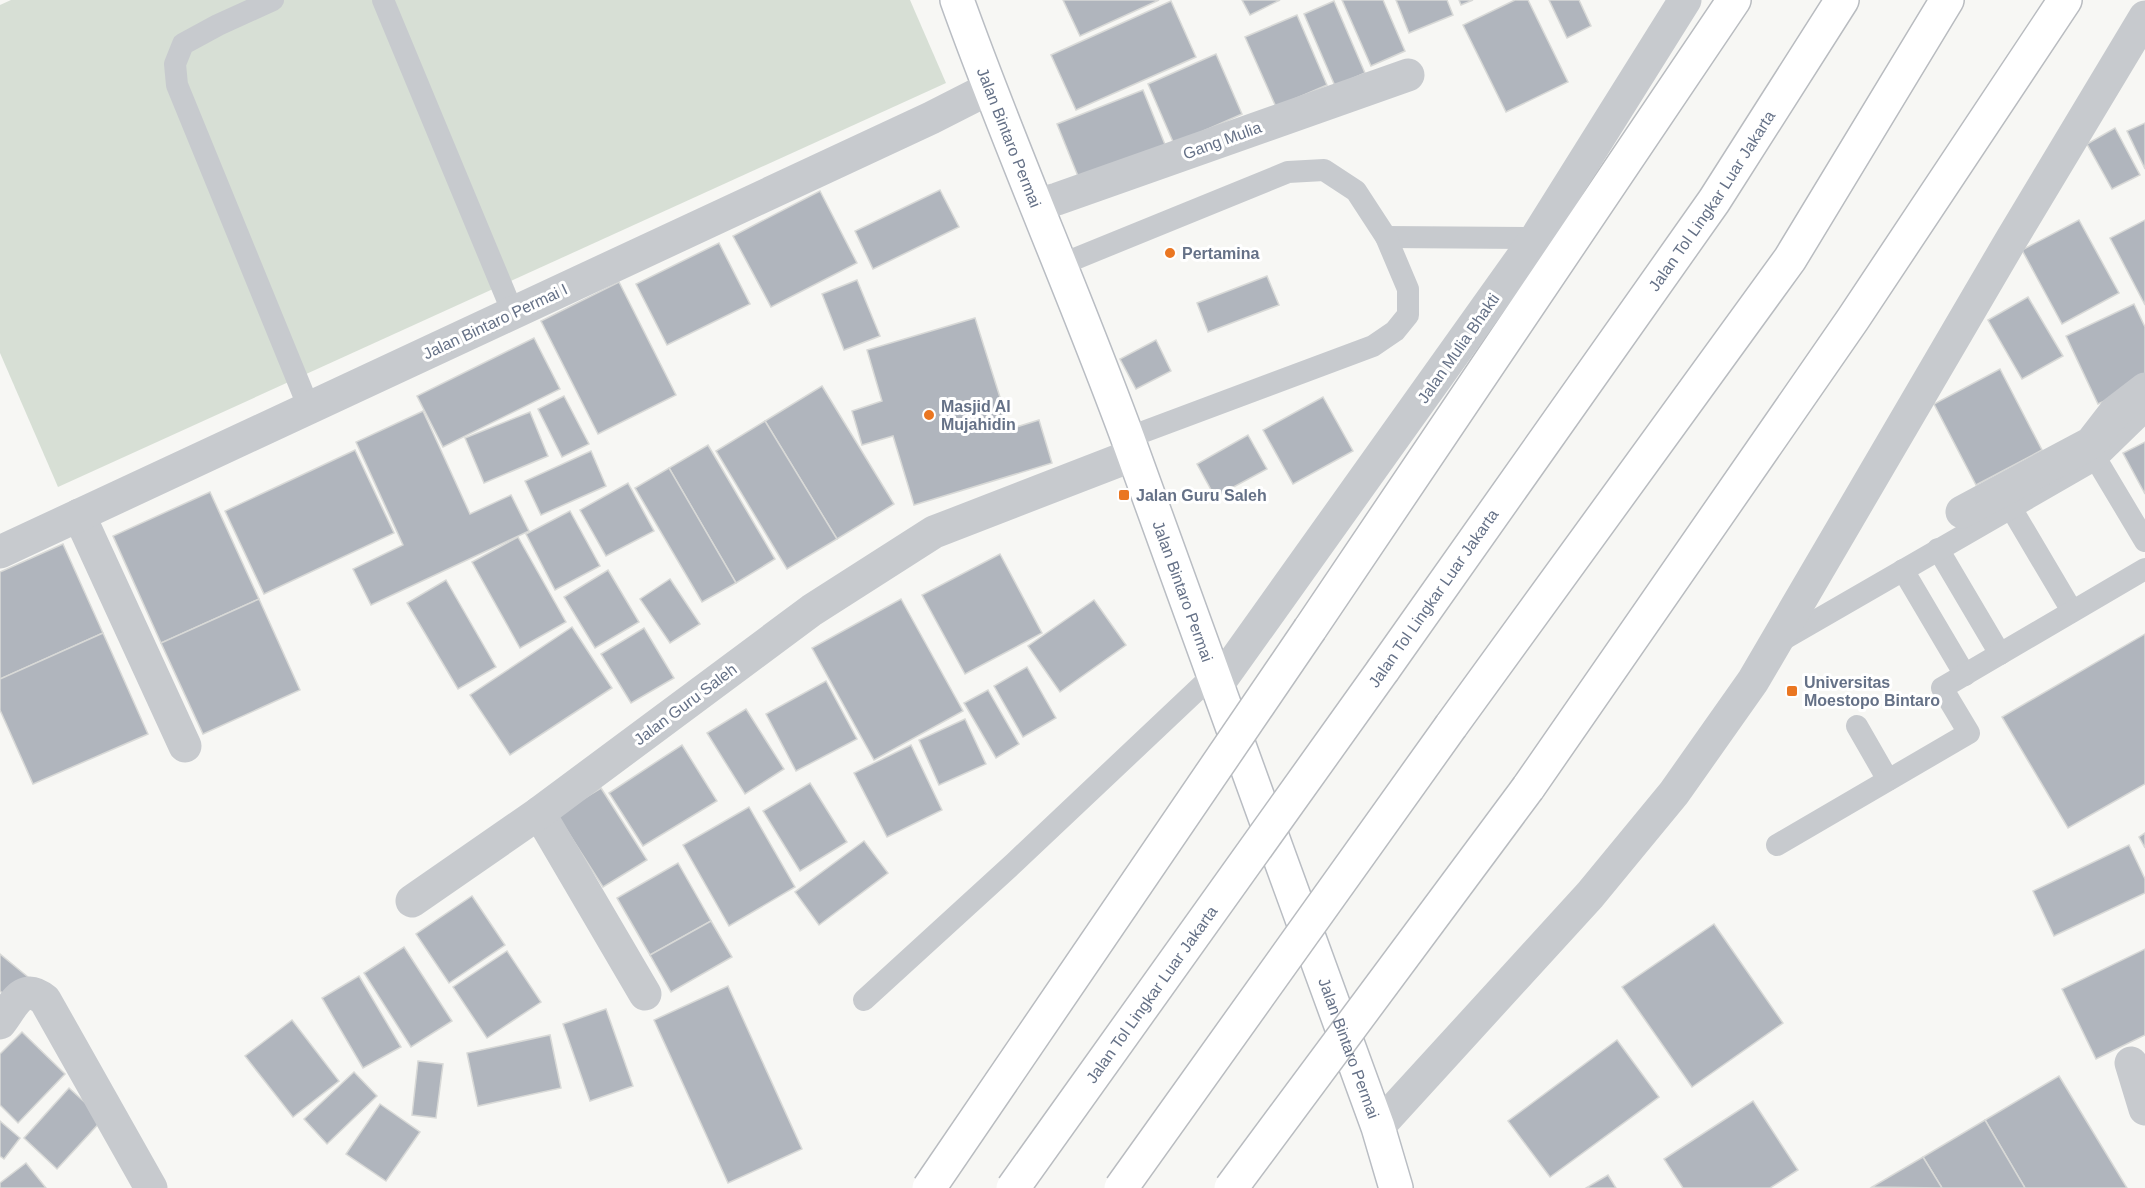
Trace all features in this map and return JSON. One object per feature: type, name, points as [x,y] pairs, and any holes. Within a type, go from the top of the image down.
[{"type":"main road","name":"Jalan Bintaro Permai","points":[[957,0],[988,89],[1036,204],[1130,447],[1378,1126],[1395,1188]]},
{"type":"main road","points":[[929,1188],[1310,629],[1734,0]]},
{"type":"main road","name":"Jalan Tol Lingkar Luar Jakarta","points":[[1012,1188],[1714,201],[1842,0]]},
{"type":"main road","points":[[1120,1188],[1451,726],[1790,260],[1947,0]]},
{"type":"main road","points":[[1231,1188],[1528,788],[1860,310],[2065,0]]},
{"type":"street","name":"Jalan Mulia Bhakti","points":[[1214,682],[1536,238],[1685,0]]},
{"type":"street","points":[[1378,1126],[1590,895],[1667,801],[1754,681],[2005,250],[2145,17]]},
{"type":"street","name":"Gang Mulia","points":[[1036,204],[1057,199],[1408,75]]},
{"type":"street","name":"Jalan Bintaro Permai I","points":[[0,552],[931,118],[988,89]]},
{"type":"street","points":[[1962,512],[2091,443],[2115,412],[2145,389]]},
{"type":"street","name":"Jalan Guru Saleh","points":[[412,901],[539,813],[812,610],[934,532],[1130,447]]},
{"type":"street","points":[[79,515],[185,746]]},
{"type":"street","points":[[539,813],[645,994]]},
{"type":"street","points":[[0,1023],[22,994],[30,991],[37,993],[45,1000],[151,1188]]},
{"type":"street","points":[[2131,1063],[2145,1109]]},
{"type":"lane","points":[[273,0],[218,25],[183,45],[175,64],[177,85],[309,408]]},
{"type":"lane","points":[[383,0],[513,313]]},
{"type":"lane","points":[[1060,265],[1288,172],[1324,170],[1356,191],[1386,237],[1408,289],[1408,315],[1395,331],[1372,346],[1130,447]]},
{"type":"lane","points":[[1386,237],[1536,238]]},
{"type":"lane","points":[[1774,645],[2096,459],[2145,411]]},
{"type":"lane","points":[[2096,459],[2145,542]]},
{"type":"lane","points":[[2011,508],[2072,611]]},
{"type":"lane","points":[[1938,549],[2000,654]]},
{"type":"lane","points":[[1777,845],[1977,728],[1942,688],[2145,568]]},
{"type":"lane","points":[[1903,570],[1965,675]]},
{"type":"lane","points":[[864,1000],[1214,682]]},
{"type":"lane","points":[[1857,726],[1888,780]]},
{"type":"shaded area","points":[[11,0],[910,0],[946,83],[58,487],[0,353],[0,5]]},
{"type":"building","points":[[1063,0],[1159,0],[1080,36]]},
{"type":"building","points":[[1242,0],[1280,0],[1250,15]]},
{"type":"building","points":[[1342,0],[1383,0],[1405,51],[1371,66]]},
{"type":"building","points":[[1396,0],[1447,0],[1453,15],[1409,33]]},
{"type":"building","points":[[1459,0],[1473,0],[1461,5]]},
{"type":"building","points":[[1515,0],[1528,0],[1568,82],[1506,112],[1463,25]]},
{"type":"building","points":[[1549,0],[1579,0],[1591,26],[1567,38]]},
{"type":"building","points":[[1171,1],[1196,57],[1076,110],[1051,55]]},
{"type":"building","points":[[1334,1],[1365,73],[1335,86],[1304,14]]},
{"type":"building","points":[[1297,15],[1327,85],[1276,107],[1245,37]]},
{"type":"building","points":[[1216,54],[1242,114],[1174,144],[1148,84]]},
{"type":"building","points":[[1143,90],[1166,147],[1080,181],[1057,124]]},
{"type":"building","points":[[2145,123],[2145,169],[2127,131]]},
{"type":"building","points":[[2115,128],[2140,175],[2112,189],[2087,144]]},
{"type":"building","points":[[940,190],[959,227],[873,269],[855,231]]},
{"type":"building","points":[[820,191],[857,263],[771,307],[733,236]]},
{"type":"building","points":[[2079,220],[2119,293],[2062,324],[2022,250]]},
{"type":"building","points":[[2145,220],[2145,305],[2110,238]]},
{"type":"building","points":[[719,243],[750,304],[667,345],[636,284]]},
{"type":"building","points":[[1267,276],[1279,305],[1208,332],[1197,303]]},
{"type":"building","points":[[857,280],[880,336],[844,350],[822,294]]},
{"type":"building","points":[[619,282],[676,395],[598,434],[541,321]]},
{"type":"building","points":[[2028,297],[2063,356],[2022,379],[1988,320]]},
{"type":"building","points":[[2134,304],[2145,327],[2145,382],[2098,404],[2066,336]]},
{"type":"building","name":"Masjid Al Mujahidin","points":[[975,318],[1010,429],[1039,420],[1052,463],[914,505],[893,436],[862,445],[852,411],[882,401],[867,350]]},
{"type":"building","points":[[534,338],[560,389],[443,447],[417,396]]},
{"type":"building","points":[[1156,340],[1171,371],[1136,389],[1120,359]]},
{"type":"building","points":[[2000,369],[2042,450],[1976,485],[1934,404]]},
{"type":"building","points":[[822,386],[894,504],[837,539],[765,421]]},
{"type":"building","points":[[564,396],[589,444],[562,457],[538,409]]},
{"type":"building","points":[[1323,397],[1353,451],[1293,484],[1263,430]]},
{"type":"building","points":[[423,411],[470,514],[511,495],[529,531],[371,605],[353,569],[403,545],[356,442]]},
{"type":"building","points":[[530,412],[548,456],[484,483],[465,438]]},
{"type":"building","points":[[765,421],[837,539],[787,569],[716,451]]},
{"type":"building","points":[[1248,435],[1267,469],[1215,497],[1197,464]]},
{"type":"building","points":[[2145,442],[2145,494],[2123,453]]},
{"type":"building","points":[[708,445],[775,559],[736,583],[669,468]]},
{"type":"building","points":[[355,450],[394,533],[264,594],[225,511]]},
{"type":"building","points":[[591,451],[606,486],[541,515],[525,481]]},
{"type":"building","points":[[669,468],[736,583],[702,602],[635,488]]},
{"type":"building","points":[[628,483],[654,531],[606,556],[580,510]]},
{"type":"building","points":[[210,492],[259,599],[161,643],[113,536]]},
{"type":"building","points":[[570,511],[600,566],[555,590],[526,534]]},
{"type":"building","points":[[518,537],[566,622],[520,648],[472,562]]},
{"type":"building","points":[[63,544],[103,633],[0,679],[0,572]]},
{"type":"building","points":[[1000,554],[1042,633],[965,674],[922,595]]},
{"type":"building","points":[[608,570],[639,622],[595,648],[564,597]]},
{"type":"building","points":[[670,579],[700,624],[670,643],[640,599]]},
{"type":"building","points":[[446,580],[496,667],[458,689],[407,603]]},
{"type":"building","points":[[259,599],[300,690],[203,734],[161,643]]},
{"type":"building","points":[[901,599],[963,711],[874,760],[812,648]]},
{"type":"building","points":[[1094,600],[1126,645],[1060,692],[1028,646]]},
{"type":"building","points":[[572,627],[612,688],[510,755],[470,695]]},
{"type":"building","points":[[644,628],[674,678],[631,703],[601,654]]},
{"type":"building","points":[[103,633],[148,734],[33,784],[0,710],[0,679]]},
{"type":"building","points":[[2145,634],[2145,784],[2068,828],[2002,717]]},
{"type":"building","points":[[1027,667],[1056,718],[1023,737],[994,686]]},
{"type":"building","points":[[826,681],[857,739],[796,771],[766,714]]},
{"type":"building","points":[[988,690],[1019,744],[996,758],[964,703]]},
{"type":"building","points":[[746,709],[784,769],[745,794],[707,733]]},
{"type":"building","points":[[965,719],[986,764],[939,785],[919,740]]},
{"type":"building","points":[[682,745],[717,801],[643,846],[609,793]]},
{"type":"building","points":[[911,745],[942,810],[887,837],[854,773]]},
{"type":"building","points":[[810,783],[847,842],[800,871],[763,811]]},
{"type":"building","points":[[601,788],[647,860],[603,887],[557,815]]},
{"type":"building","points":[[749,807],[795,887],[729,926],[683,845]]},
{"type":"building","points":[[2145,833],[2145,848],[2139,837]]},
{"type":"building","points":[[864,841],[888,873],[819,925],[795,892]]},
{"type":"building","points":[[2129,845],[2145,879],[2145,893],[2054,936],[2033,891]]},
{"type":"building","points":[[678,863],[711,921],[650,955],[617,898]]},
{"type":"building","points":[[472,896],[505,945],[449,983],[416,934]]},
{"type":"building","points":[[711,921],[732,957],[671,992],[650,955]]},
{"type":"building","points":[[1714,924],[1783,1023],[1692,1087],[1622,987]]},
{"type":"building","points":[[404,947],[452,1021],[411,1047],[364,973]]},
{"type":"building","points":[[2145,949],[2145,1035],[2096,1059],[2062,989]]},
{"type":"building","points":[[507,951],[541,1002],[487,1038],[453,987]]},
{"type":"building","points":[[0,954],[28,977],[9,999],[0,991]]},
{"type":"building","points":[[359,976],[401,1047],[363,1068],[322,998]]},
{"type":"building","points":[[728,986],[802,1149],[728,1183],[654,1020]]},
{"type":"building","points":[[606,1009],[633,1086],[590,1101],[563,1024]]},
{"type":"building","points":[[292,1020],[339,1081],[293,1117],[245,1056]]},
{"type":"building","points":[[22,1032],[65,1074],[18,1123],[0,1105],[0,1054]]},
{"type":"building","points":[[550,1035],[561,1088],[478,1106],[467,1053]]},
{"type":"building","points":[[1617,1040],[1659,1097],[1550,1177],[1508,1121]]},
{"type":"building","points":[[418,1061],[443,1064],[436,1118],[412,1115]]},
{"type":"building","points":[[354,1072],[377,1096],[327,1144],[304,1119]]},
{"type":"building","points":[[2059,1076],[2127,1188],[2025,1188],[1985,1120]]},
{"type":"building","points":[[69,1088],[103,1119],[57,1169],[24,1138]]},
{"type":"building","points":[[1753,1101],[1798,1170],[1770,1188],[1683,1188],[1664,1159]]},
{"type":"building","points":[[380,1104],[420,1132],[386,1181],[346,1154]]},
{"type":"building","points":[[1985,1120],[2025,1188],[1942,1188],[1923,1157]]},
{"type":"building","points":[[0,1121],[20,1138],[4,1159],[0,1156]]},
{"type":"building","points":[[1923,1157],[1942,1188],[1872,1187]]},
{"type":"building","points":[[26,1163],[46,1188],[0,1188],[0,1183]]},
{"type":"building","points":[[1608,1175],[1616,1188],[1586,1188]]},
{"type":"place","name":"Pertamina","points":[[1170,253]]},
{"type":"place","name":"Masjid Al Mujahidin","points":[[929,415]]},
{"type":"place","name":"Jalan Guru Saleh","points":[[1124,495]]},
{"type":"place","name":"Universitas Moestopo Bintaro","points":[[1792,691]]}]
